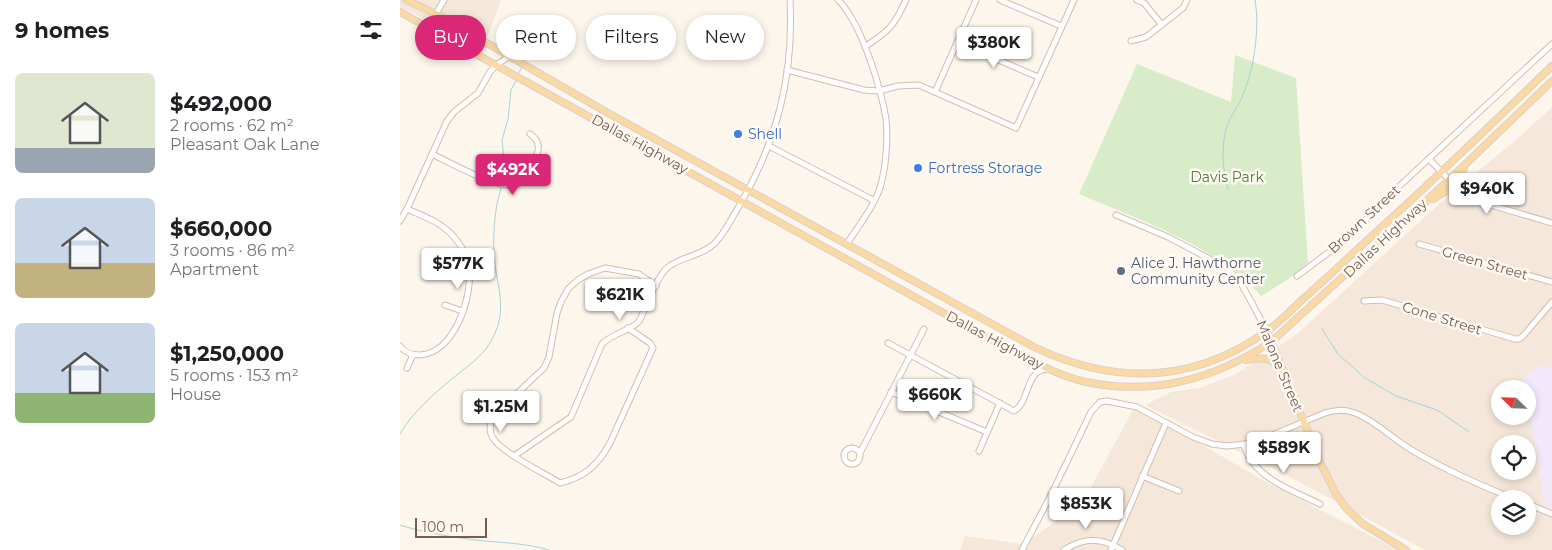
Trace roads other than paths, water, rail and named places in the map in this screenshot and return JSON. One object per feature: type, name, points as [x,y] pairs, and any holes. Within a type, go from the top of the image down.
[{"type":"main road","name":"Dallas Highway","points":[[406,0],[436,14],[496,48]]},
{"type":"main road","name":"Dallas Highway","points":[[400,12],[1030,359],[1085,382],[1116,386],[1156,386],[1187,381],[1240,361],[1271,342],[1417,209],[1552,81]]},
{"type":"main road","name":"Dallas Highway","points":[[517,60],[608,113],[1034,347],[1066,361],[1105,371],[1148,374],[1188,368],[1229,354],[1267,331],[1442,172],[1552,66]]},
{"type":"main road","points":[[1417,209],[1445,191],[1452,190],[1463,193],[1460,177],[1467,162]]},
{"type":"main road","name":"Malone Street","points":[[1267,331],[1303,422]]},
{"type":"main road","points":[[1240,361],[1267,358],[1278,365],[1283,374]]},
{"type":"main road","points":[[1303,422],[1328,480],[1346,508],[1370,530],[1406,550]]},
{"type":"street","points":[[436,14],[444,0]]},
{"type":"street","points":[[514,456],[571,417],[602,344],[609,337],[635,326],[640,320],[663,271],[670,265],[692,257],[715,244],[721,236],[742,201],[769,146],[779,116],[787,70],[791,25],[790,0]]},
{"type":"street","points":[[838,0],[852,20],[869,52],[886,119],[881,185],[847,244]]},
{"type":"street","points":[[866,46],[886,32],[898,17],[906,0]]},
{"type":"street","points":[[934,92],[976,0]]},
{"type":"street","points":[[1000,0],[1061,26]]},
{"type":"street","points":[[787,70],[864,90],[919,85],[1016,128],[1074,0]]},
{"type":"street","points":[[1137,0],[1144,3],[1162,25]]},
{"type":"street","points":[[1131,41],[1146,37],[1184,8],[1187,0]]},
{"type":"street","points":[[957,42],[1038,77]]},
{"type":"street","name":"Brown Street","points":[[1297,276],[1348,238],[1428,159],[1552,44]]},
{"type":"street","points":[[400,220],[407,209],[447,121],[454,112],[474,98],[490,72],[504,60]]},
{"type":"street","points":[[432,154],[493,182],[508,186],[517,185],[526,178],[537,154],[539,146],[537,139],[530,134]]},
{"type":"street","points":[[769,146],[873,200]]},
{"type":"street","points":[[1428,159],[1463,193],[1482,203],[1552,223]]},
{"type":"street","points":[[400,346],[413,355],[427,355],[438,350],[456,328],[468,295],[469,283],[469,265],[463,249],[453,235],[442,226],[407,209]]},
{"type":"street","name":"Malone Street","points":[[1116,215],[1168,237],[1227,268],[1242,285],[1267,331]]},
{"type":"street","name":"Green Street","points":[[1419,244],[1552,282]]},
{"type":"street","points":[[628,328],[650,343],[653,348],[610,443],[595,466],[560,483],[514,456],[494,441],[490,423],[494,416],[544,368],[549,357],[557,313],[568,289],[588,274],[605,268],[639,274],[656,286]]},
{"type":"street","name":"Cone Street","points":[[1364,301],[1382,300],[1511,339],[1519,339],[1550,308]]},
{"type":"street","points":[[1550,308],[1552,302]]},
{"type":"street","points":[[445,305],[462,311]]},
{"type":"street","points":[[860,453],[924,329]]},
{"type":"street","points":[[888,343],[1014,411],[1019,407],[1035,373],[1035,368],[1030,359]]},
{"type":"street","points":[[407,368],[413,355]]},
{"type":"street","points":[[1035,373],[1049,368]]},
{"type":"street","points":[[892,392],[987,432]]},
{"type":"street","points":[[1022,550],[1095,406],[1100,402],[1106,401],[1132,406],[1208,443],[1228,446],[1244,445],[1266,438],[1303,422]]},
{"type":"street","points":[[979,451],[1000,404]]},
{"type":"street","name":"Malone Street","points":[[1303,422],[1334,410],[1346,410],[1355,413],[1404,446],[1439,466],[1494,490]]},
{"type":"street","points":[[1112,547],[1166,423]]},
{"type":"street","points":[[1244,445],[1259,471],[1320,504]]},
{"type":"street","points":[[1142,476],[1179,491]]},
{"type":"street","points":[[1536,507],[1552,514]]},
{"type":"street","points":[[1064,550],[1089,539],[1122,550]]},
{"type":"waterway","points":[[1228,190],[1223,160],[1224,137],[1227,125],[1241,99],[1250,73],[1257,23],[1255,0]]},
{"type":"waterway","points":[[518,75],[522,67]]},
{"type":"waterway","points":[[503,182],[505,168],[502,140],[508,119],[511,90],[517,79]]},
{"type":"waterway","points":[[400,434],[426,402],[487,348],[495,334],[500,318],[499,288],[494,256],[495,214],[502,186]]},
{"type":"waterway","points":[[1322,329],[1338,354],[1365,378],[1396,396],[1437,410],[1469,432]]},
{"type":"waterway","points":[[400,525],[442,535],[519,544],[549,550]]},
{"type":"place","name":"Shell","points":[[738,134]]},
{"type":"place","name":"Fortress Storage","points":[[918,168]]},
{"type":"place","name":"Alice J. Hawthorne Community Center","points":[[1121,271]]},
{"type":"park label","name":"Davis Park","points":[[1227,177]]}]
